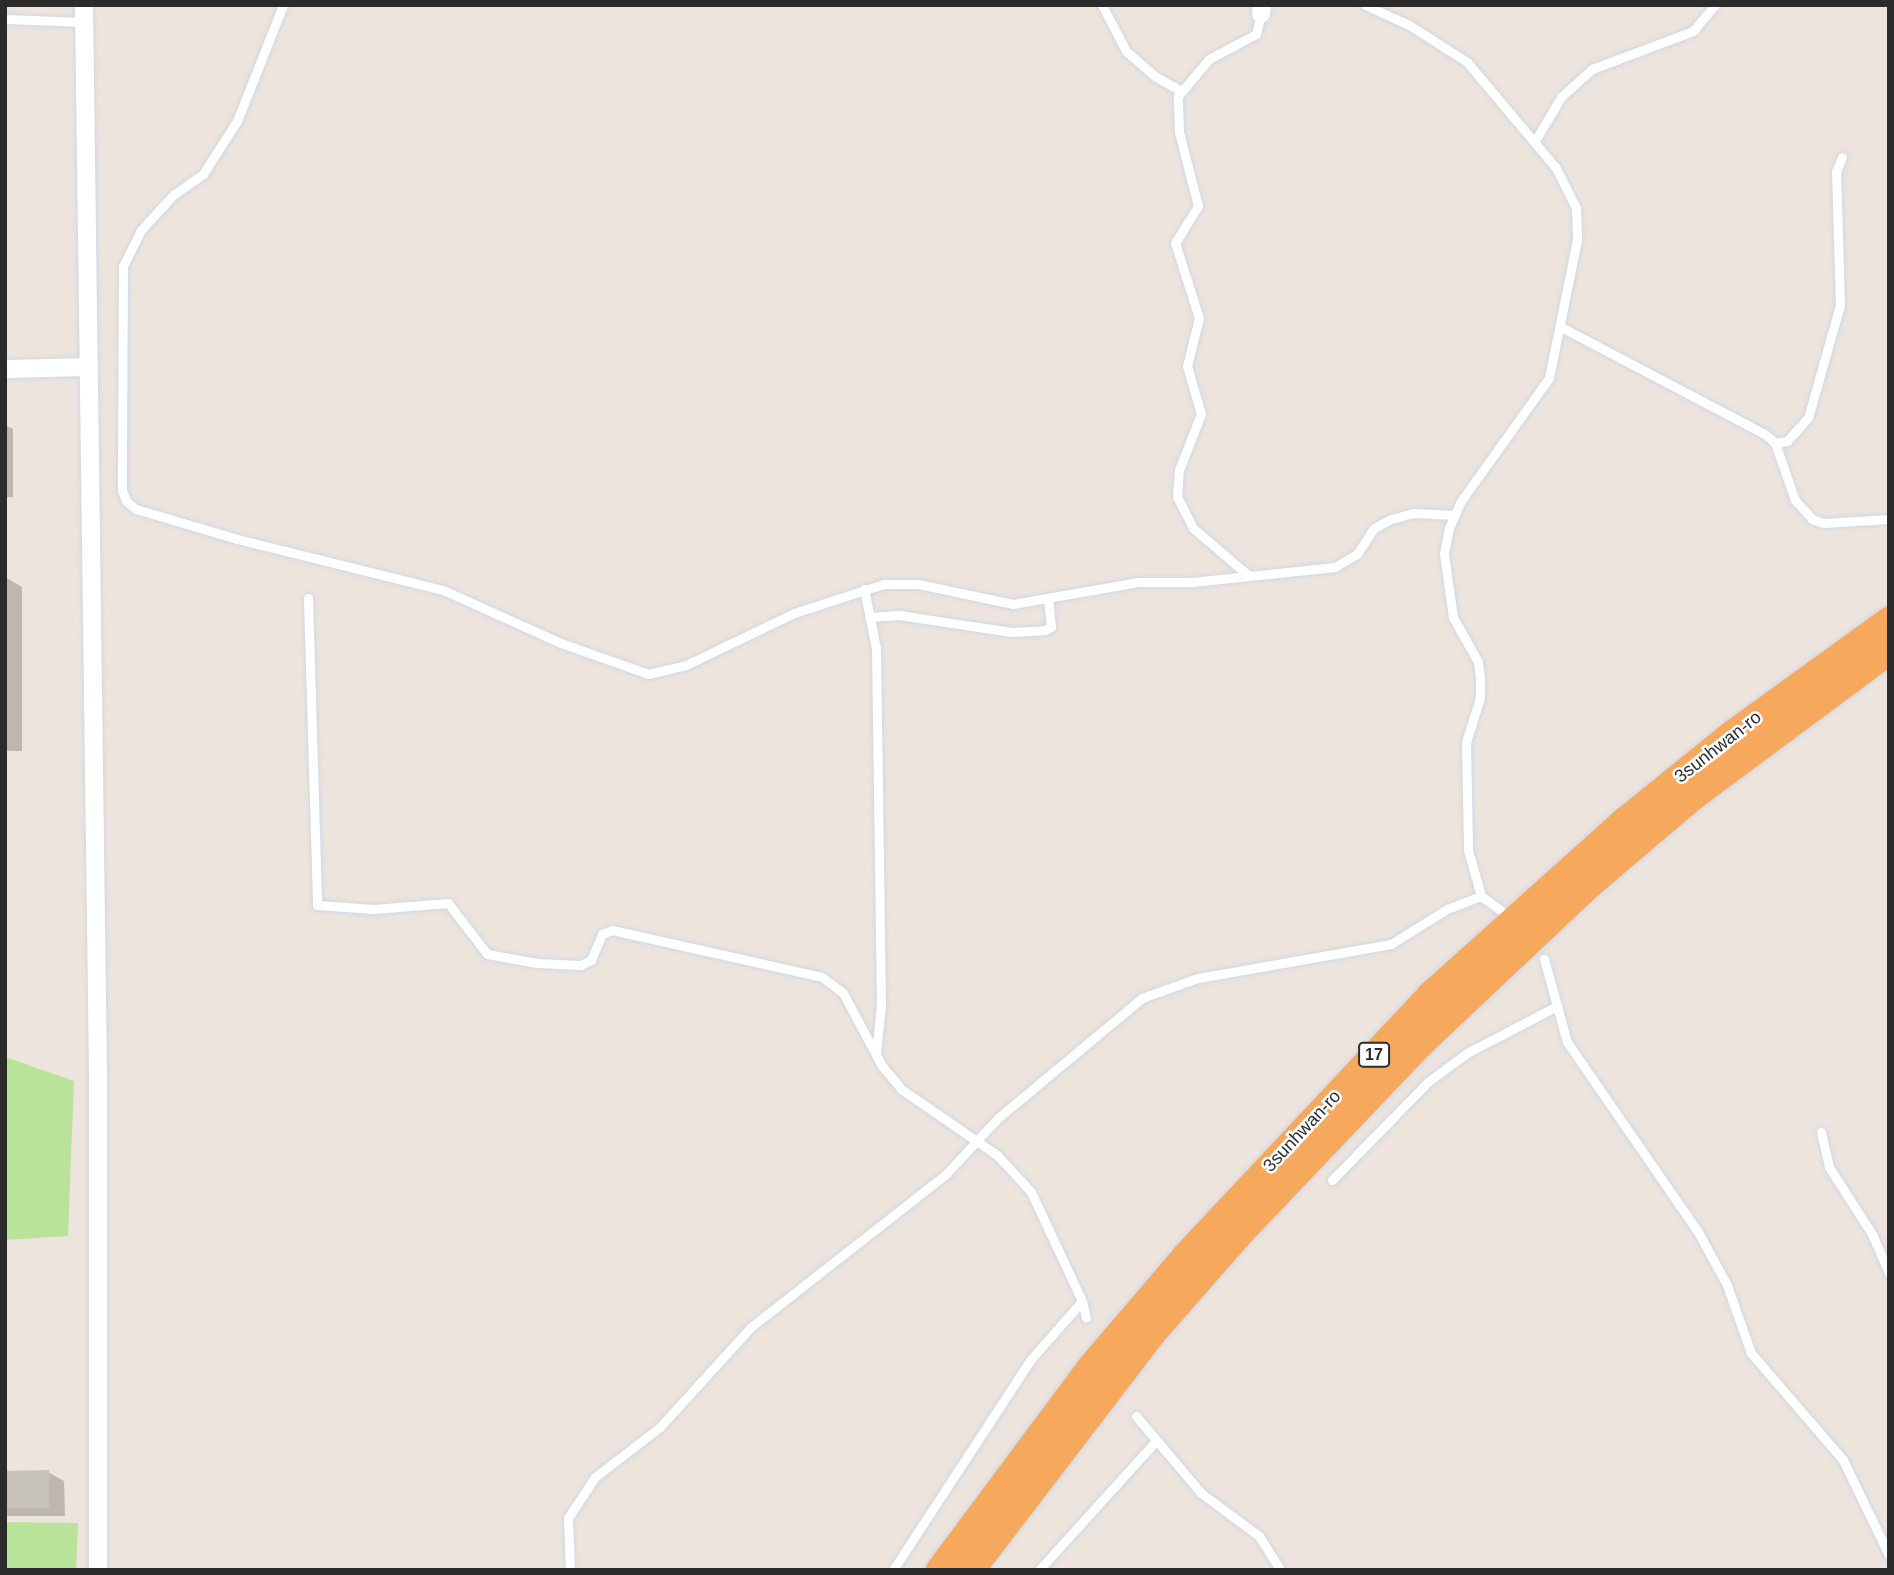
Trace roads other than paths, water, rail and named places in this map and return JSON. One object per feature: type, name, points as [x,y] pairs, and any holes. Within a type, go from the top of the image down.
[{"type":"highway","name":"3sunhwan-ro","points":[[940,1570],[1092,1366],[1187,1255],[1432,995],[1636,812],[1733,734],[1889,621]]},
{"type":"highway","name":"3sunhwan-ro","points":[[971,1570],[1154,1331],[1239,1234],[1420,1043],[1560,911],[1681,807],[1889,651]]},
{"type":"street","points":[[84,14],[98,1077],[97,1570]]},
{"type":"street","points":[[5,369],[89,367]]},
{"type":"lane","points":[[284,5],[271,44],[230,132],[203,174],[174,194],[128,247],[123,265],[126,501],[136,509],[237,540],[443,590],[561,643],[648,674],[686,665],[794,613],[864,589],[918,584],[1013,604],[1139,582],[1249,576],[1345,564],[1374,528],[1391,519],[1414,513],[1455,514]]},
{"type":"lane","points":[[1102,5],[1125,51],[1156,77],[1181,91]]},
{"type":"lane","points":[[1365,5],[1409,25],[1467,62],[1556,168],[1576,208],[1577,240],[1549,377],[1538,398],[1455,514],[1444,554],[1445,585],[1453,617],[1478,662],[1480,678],[1480,698],[1465,742],[1468,850],[1481,896],[1500,911]]},
{"type":"lane","points":[[1535,141],[1561,97],[1592,69],[1693,31],[1714,5]]},
{"type":"lane","points":[[1249,576],[1193,528],[1177,497],[1179,470],[1201,415],[1187,366],[1199,318],[1175,243],[1198,206],[1179,132],[1181,91],[1209,59],[1256,34],[1261,10]]},
{"type":"lane","points":[[5,19],[84,14]]},
{"type":"lane","points":[[1775,443],[1787,441],[1808,418],[1840,305],[1836,172],[1842,157]]},
{"type":"lane","points":[[1561,327],[1694,394],[1775,443],[1795,500],[1812,519],[1823,523],[1889,519]]},
{"type":"lane","points":[[864,589],[876,648],[881,1005],[876,1054]]},
{"type":"lane","points":[[308,598],[317,905],[374,909],[448,903],[487,954],[537,963],[581,965],[591,960],[602,934],[612,930],[829,980],[843,993],[876,1054],[915,1102],[997,1155],[1031,1192],[1082,1301],[1086,1318]]},
{"type":"lane","points":[[869,617],[899,615],[1012,632],[1045,629],[1051,627],[1048,599]]},
{"type":"lane","points":[[570,1570],[568,1518],[595,1477],[660,1427],[751,1327],[979,1144],[998,1118],[1142,998],[1198,978],[1391,944],[1447,909],[1481,896]]},
{"type":"lane","points":[[1544,959],[1567,1042],[1698,1232],[1727,1285],[1751,1353],[1843,1460],[1889,1555]]},
{"type":"lane","points":[[1332,1181],[1429,1081],[1466,1054],[1557,1006]]},
{"type":"lane","points":[[1821,1132],[1829,1167],[1872,1234],[1889,1273]]},
{"type":"lane","points":[[893,1570],[1031,1359],[1082,1301]]},
{"type":"lane","points":[[1136,1416],[1201,1493],[1259,1536],[1280,1570]]},
{"type":"lane","points":[[1039,1570],[1156,1441]]}]
